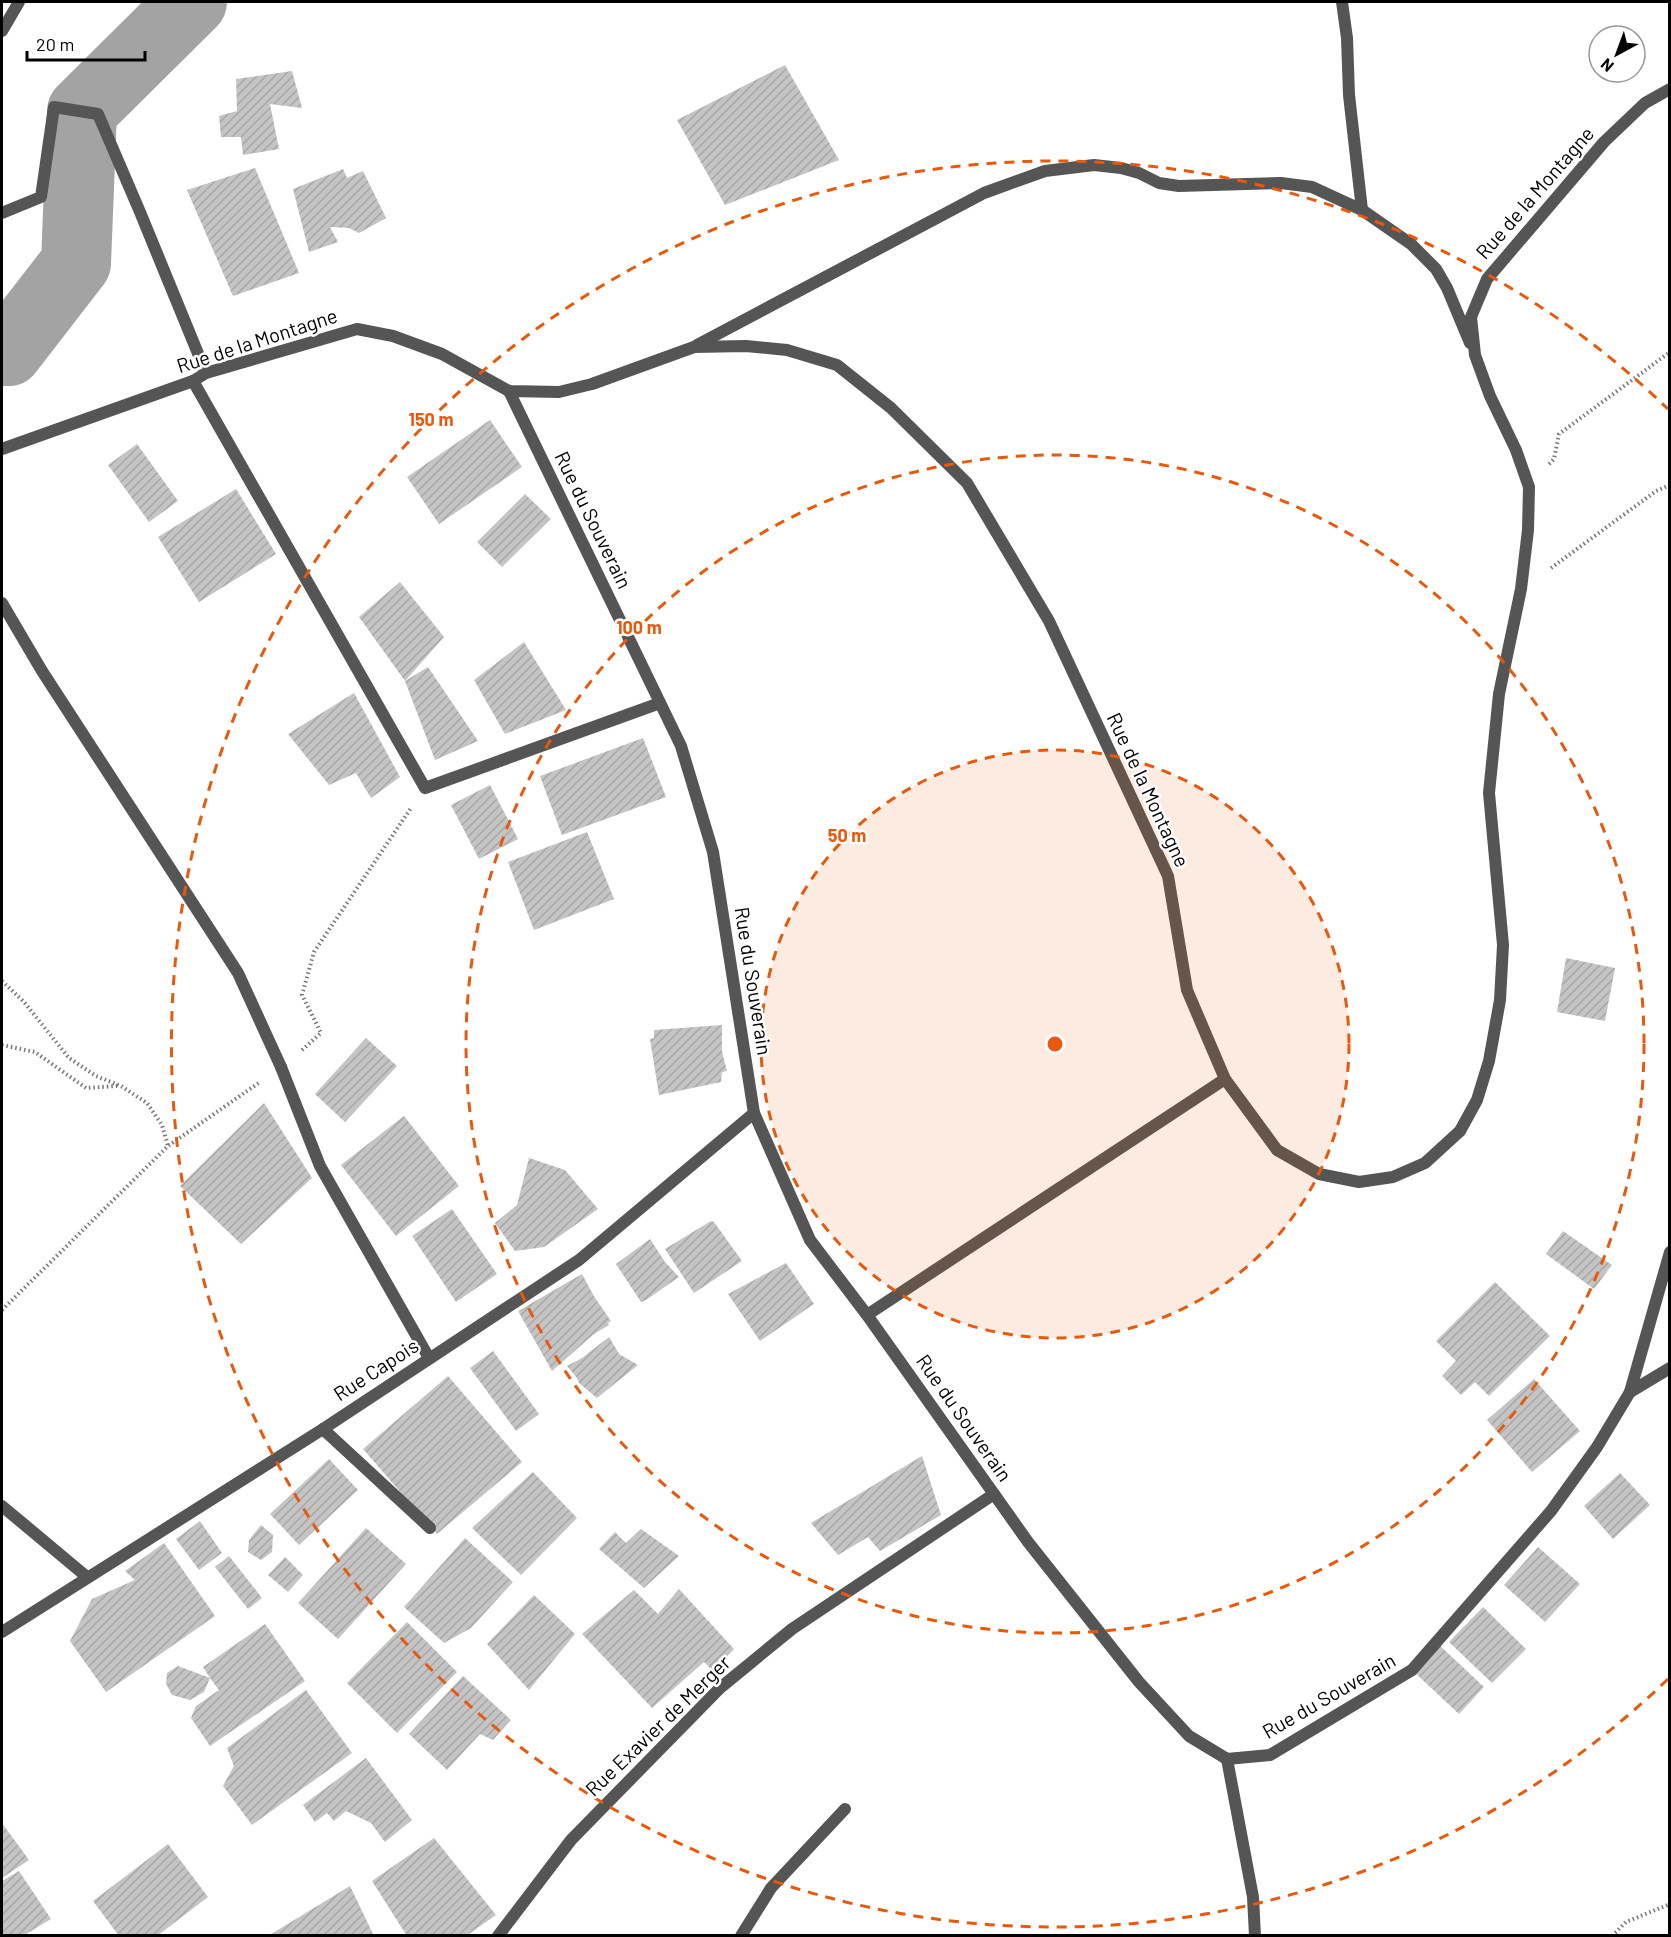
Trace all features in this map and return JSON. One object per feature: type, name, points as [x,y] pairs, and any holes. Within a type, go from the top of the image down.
[{"type":"street","points":[[2,31],[19,2]]},
{"type":"street","points":[[1342,2],[1347,38],[1349,95],[1362,210]]},
{"type":"street","name":"Rue de la Montagne","points":[[2,449],[193,381],[206,374],[357,329],[393,336],[442,354],[509,391],[559,392],[592,384],[694,347],[746,346],[787,350],[837,365],[891,408],[967,483],[1049,621],[1168,876],[1187,990],[1225,1079],[1277,1150],[1319,1174],[1359,1182],[1393,1177],[1425,1163],[1460,1131],[1477,1100],[1489,1061],[1500,1000],[1503,945],[1489,794],[1499,694],[1521,590],[1528,530],[1529,487],[1516,450],[1490,396],[1474,355],[1471,317],[1487,279],[1604,142],[1645,103],[1670,89]]},
{"type":"street","points":[[2,213],[41,197],[54,107],[98,114],[141,212],[206,374]]},
{"type":"street","points":[[694,347],[984,194],[1046,171],[1094,165],[1120,168],[1139,173],[1160,183],[1179,186],[1281,183],[1312,187],[1362,210],[1411,244],[1436,269],[1447,288],[1474,355]]},
{"type":"street","points":[[193,381],[425,788],[660,703]]},
{"type":"street","name":"Rue du Souverain","points":[[509,391],[681,746],[713,852],[754,1113],[810,1240],[867,1315],[1028,1542],[1139,1682],[1189,1736],[1227,1759],[1270,1755],[1412,1670],[1551,1511],[1597,1447],[1630,1392],[1670,1252]]},
{"type":"street","points":[[2,603],[42,671],[238,973],[281,1067],[320,1166],[429,1358]]},
{"type":"street","points":[[867,1315],[1225,1079]]},
{"type":"street","name":"Rue Capois","points":[[2,1632],[323,1429],[579,1260],[754,1113]]},
{"type":"street","points":[[1630,1392],[1670,1368]]},
{"type":"street","points":[[323,1429],[430,1528]]},
{"type":"street","name":"Rue Exavier de Merger","points":[[498,1935],[571,1840],[720,1688],[792,1629],[994,1494]]},
{"type":"street","points":[[2,1506],[87,1577]]},
{"type":"street","points":[[1227,1759],[1253,1897],[1255,1935]]},
{"type":"street","points":[[741,1935],[771,1888],[845,1809]]},
{"type":"path","points":[[1529,487],[1554,459],[1559,434],[1670,352]]},
{"type":"path","points":[[1521,590],[1656,491],[1670,485]]},
{"type":"path","points":[[2,1310],[168,1146],[281,1067],[321,1034],[302,995],[314,952],[425,788]]},
{"type":"path","points":[[2,981],[24,1002],[69,1059],[96,1076],[121,1086],[147,1103],[162,1125],[168,1146]]},
{"type":"path","points":[[2,1045],[35,1052],[86,1088],[121,1086]]},
{"type":"path","points":[[1612,1935],[1626,1922],[1670,1904]]},
{"type":"building","points":[[785,65],[839,160],[725,205],[677,120]]},
{"type":"building","points":[[292,71],[302,108],[270,104],[279,149],[243,155],[241,137],[221,137],[219,116],[237,111],[236,79]]},
{"type":"building","points":[[255,168],[299,273],[233,296],[187,190]]},
{"type":"building","points":[[343,169],[347,178],[363,171],[386,218],[359,233],[349,228],[330,227],[338,242],[309,252],[293,189]]},
{"type":"building","points":[[490,420],[522,467],[439,524],[407,477]]},
{"type":"building","points":[[137,444],[178,501],[149,522],[108,465]]},
{"type":"building","points":[[236,489],[276,554],[199,602],[158,537]]},
{"type":"building","points":[[525,494],[551,519],[502,567],[477,542]]},
{"type":"building","points":[[400,582],[444,637],[405,681],[359,617]]},
{"type":"building","points":[[524,642],[566,710],[505,734],[474,680]]},
{"type":"building","points":[[428,667],[478,741],[435,760],[405,681]]},
{"type":"building","points":[[354,693],[400,777],[371,798],[356,773],[329,785],[288,734]]},
{"type":"building","points":[[643,738],[666,797],[562,835],[540,776]]},
{"type":"building","points":[[490,785],[518,839],[479,859],[451,805]]},
{"type":"building","points":[[587,832],[614,899],[534,930],[508,862]]},
{"type":"building","points":[[1566,958],[1615,968],[1605,1021],[1557,1012]]},
{"type":"building","points":[[722,1025],[722,1052],[727,1071],[722,1072],[721,1082],[659,1095],[650,1039],[654,1038],[654,1030]]},
{"type":"building","points":[[366,1038],[397,1066],[345,1122],[315,1094]]},
{"type":"building","points":[[264,1103],[312,1178],[241,1244],[180,1186]]},
{"type":"building","points":[[404,1116],[459,1186],[396,1236],[341,1165]]},
{"type":"building","points":[[529,1158],[565,1170],[598,1209],[544,1247],[515,1251],[495,1223],[517,1205]]},
{"type":"building","points":[[452,1209],[497,1274],[456,1302],[412,1236]]},
{"type":"building","points":[[711,1221],[742,1261],[694,1293],[665,1249]]},
{"type":"building","points":[[1563,1231],[1612,1265],[1594,1289],[1546,1254]]},
{"type":"building","points":[[650,1239],[665,1262],[679,1277],[641,1302],[616,1264]]},
{"type":"building","points":[[786,1263],[814,1304],[760,1341],[728,1294]]},
{"type":"building","points":[[582,1274],[611,1321],[552,1371],[518,1311]]},
{"type":"building","points":[[1495,1282],[1550,1336],[1489,1396],[1475,1382],[1461,1395],[1442,1376],[1456,1361],[1436,1341]]},
{"type":"building","points":[[609,1337],[619,1354],[638,1365],[597,1398],[579,1383],[567,1366],[582,1358]]},
{"type":"building","points":[[493,1351],[539,1414],[516,1431],[470,1368]]},
{"type":"building","points":[[448,1376],[522,1462],[437,1534],[363,1449]]},
{"type":"building","points":[[1534,1379],[1580,1431],[1532,1472],[1487,1420]]},
{"type":"building","points":[[922,1456],[941,1515],[880,1551],[868,1537],[838,1555],[811,1523]]},
{"type":"building","points":[[329,1459],[358,1490],[299,1545],[270,1514]]},
{"type":"building","points":[[533,1472],[577,1518],[521,1575],[472,1528]]},
{"type":"building","points":[[1620,1473],[1650,1505],[1613,1539],[1584,1506]]},
{"type":"building","points":[[200,1521],[222,1553],[199,1570],[176,1539]]},
{"type":"building","points":[[261,1525],[273,1535],[272,1552],[261,1560],[248,1552],[249,1540]]},
{"type":"building","points":[[366,1528],[406,1564],[338,1639],[298,1603]]},
{"type":"building","points":[[641,1529],[679,1556],[644,1588],[599,1549],[615,1532],[626,1543]]},
{"type":"building","points":[[465,1538],[513,1582],[471,1628],[444,1643],[404,1607]]},
{"type":"building","points":[[164,1543],[215,1616],[106,1692],[70,1641],[92,1599],[135,1580],[125,1571]]},
{"type":"building","points":[[1538,1547],[1580,1584],[1545,1622],[1504,1585]]},
{"type":"building","points":[[229,1556],[262,1598],[248,1609],[215,1567]]},
{"type":"building","points":[[285,1557],[303,1575],[288,1592],[268,1575]]},
{"type":"building","points":[[679,1589],[734,1649],[713,1671],[704,1662],[652,1708],[582,1634],[634,1590],[658,1614]]},
{"type":"building","points":[[534,1595],[575,1634],[529,1690],[487,1644]]},
{"type":"building","points":[[1483,1607],[1526,1649],[1492,1683],[1449,1642]]},
{"type":"building","points":[[407,1622],[457,1672],[397,1733],[347,1683]]},
{"type":"building","points":[[265,1624],[305,1681],[210,1746],[191,1718],[196,1706],[219,1690],[203,1667]]},
{"type":"building","points":[[1437,1643],[1484,1687],[1459,1714],[1412,1670]]},
{"type":"building","points":[[178,1666],[210,1678],[204,1692],[190,1700],[172,1695],[166,1684],[167,1673]]},
{"type":"building","points":[[463,1676],[511,1720],[493,1740],[480,1734],[447,1770],[409,1734]]},
{"type":"building","points":[[306,1690],[352,1753],[252,1825],[223,1786],[234,1766],[227,1748]]},
{"type":"building","points":[[366,1758],[412,1820],[385,1842],[371,1823],[346,1811],[334,1821],[327,1813],[315,1822],[303,1805]]},
{"type":"building","points":[[2,1823],[29,1860],[2,1878]]},
{"type":"building","points":[[434,1838],[496,1915],[466,1936],[407,1936],[372,1881]]},
{"type":"building","points":[[168,1844],[208,1897],[157,1936],[119,1936],[93,1901]]},
{"type":"building","points":[[19,1871],[51,1919],[23,1936],[2,1936],[2,1881]]},
{"type":"building","points":[[350,1886],[374,1936],[268,1936]]},
{"type":"waterway","points":[[2,351],[8,351],[76,263],[82,111],[192,2]]}]
